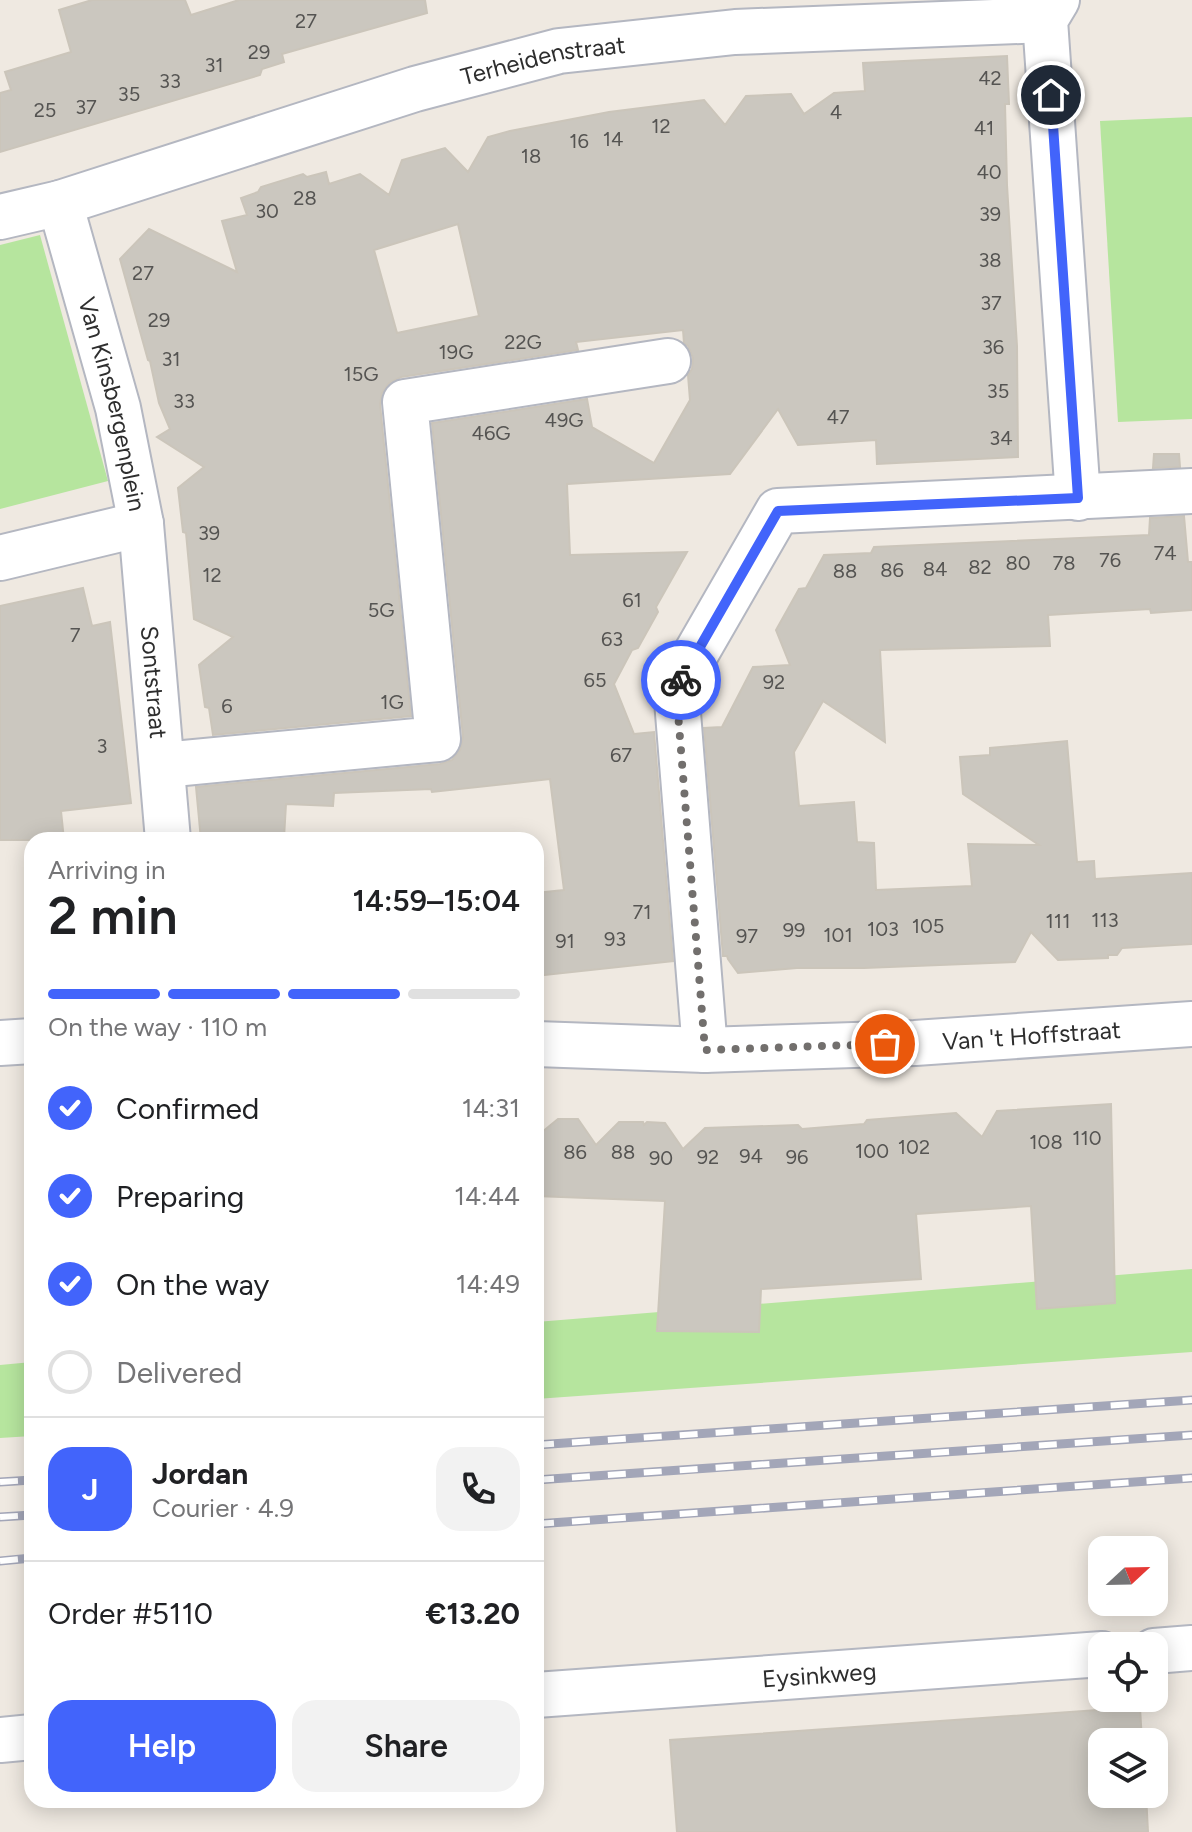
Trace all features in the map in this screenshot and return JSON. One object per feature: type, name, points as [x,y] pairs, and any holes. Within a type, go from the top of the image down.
[{"type":"street","name":"Terheidenstraat","points":[[60,203],[415,89],[559,51],[735,32],[1051,10]]},
{"type":"street","points":[[1051,10],[1047,33],[1078,498]]},
{"type":"street","points":[[0,217],[60,203]]},
{"type":"street","name":"Van Kinsbergenplein","points":[[0,558],[141,524],[118,408],[60,203]]},
{"type":"street","points":[[163,765],[438,739],[405,402],[668,361]]},
{"type":"street","points":[[705,1050],[676,688],[778,511],[1192,491]]},
{"type":"street","name":"Sontstraat","points":[[141,524],[167,832]]},
{"type":"street","name":"Van 't Hoffstraat","points":[[544,1044],[705,1050],[915,1043],[1192,1024]]},
{"type":"street","points":[[0,1043],[24,1042]]},
{"type":"street","points":[[1168,1650],[1192,1648]]},
{"type":"street","name":"Eysinkweg","points":[[544,1694],[1088,1655]]},
{"type":"street","points":[[0,1740],[24,1738]]},
{"type":"green space","points":[[1192,117],[1192,419],[1118,422],[1100,121]]},
{"type":"green space","points":[[40,235],[108,481],[0,509],[0,245]]},
{"type":"green space","points":[[1192,1269],[1192,1352],[544,1398],[544,1321]]},
{"type":"green space","points":[[24,1363],[24,1436],[0,1438],[0,1365]]},
{"type":"building","points":[[92,0],[185,0],[191,15],[239,0],[425,0],[427,13],[282,54],[284,62],[262,69],[260,75],[0,152],[0,93],[11,90],[5,72],[71,52],[59,10]]},
{"type":"building","points":[[1007,56],[1007,185],[1017,346],[1018,457],[877,464],[876,440],[798,445],[778,409],[730,474],[567,484],[570,555],[687,552],[656,607],[658,612],[614,684],[634,734],[654,732],[673,961],[544,975],[544,892],[564,890],[550,779],[432,792],[431,789],[334,793],[333,806],[286,804],[284,832],[200,832],[196,787],[440,764],[452,760],[460,750],[463,737],[432,423],[587,399],[592,427],[654,463],[690,400],[688,375],[693,358],[684,343],[683,330],[576,342],[578,350],[401,377],[389,383],[382,393],[380,404],[411,716],[213,735],[199,665],[233,637],[194,619],[186,533],[183,532],[178,488],[204,467],[157,437],[170,429],[159,403],[120,259],[149,229],[237,272],[222,221],[247,215],[241,198],[258,192],[261,187],[303,174],[307,177],[326,172],[329,184],[360,174],[389,195],[402,160],[445,148],[468,172],[488,137],[510,131],[609,112],[704,100],[725,125],[746,96],[791,94],[804,114],[834,93],[865,91],[863,63]],"holes":[[[458,224],[479,316],[397,333],[374,250]]]},
{"type":"building","points":[[1154,454],[1179,454],[1180,467],[1153,468]]},
{"type":"building","points":[[1184,516],[1188,562],[1192,562],[1192,610],[1151,613],[1150,609],[1048,615],[1050,646],[880,650],[885,742],[823,701],[794,752],[799,806],[854,802],[857,842],[874,843],[876,890],[972,886],[968,844],[1039,845],[963,794],[960,757],[990,755],[990,748],[1067,741],[1077,862],[1094,861],[1095,879],[1192,873],[1192,944],[1122,948],[1117,955],[1108,955],[1108,958],[1058,960],[1031,932],[1015,962],[797,968],[738,973],[727,956],[723,956],[704,728],[722,727],[753,667],[790,665],[776,630],[799,589],[806,588],[824,555],[871,553],[874,547],[1149,535],[1150,518]]},
{"type":"building","points":[[83,588],[92,626],[110,622],[131,803],[61,811],[63,832],[24,832],[24,840],[0,840],[0,606]]},
{"type":"building","points":[[1111,1104],[1115,1303],[1037,1309],[1031,1206],[916,1214],[921,1279],[761,1289],[759,1332],[657,1331],[665,1201],[544,1196],[544,1130],[558,1119],[578,1119],[596,1145],[619,1122],[643,1122],[644,1125],[647,1122],[665,1123],[683,1149],[705,1128],[798,1125],[802,1129],[956,1113],[982,1137],[997,1111]]},
{"type":"building","points":[[1088,1711],[1140,1712],[1141,1728],[1088,1728],[1088,1808],[1147,1808],[1148,1832],[677,1832],[670,1740]]},
{"type":"railway","points":[[544,1444],[1192,1400]]},
{"type":"railway","points":[[544,1479],[1192,1435]]},
{"type":"railway","points":[[544,1523],[1192,1478]]},
{"type":"railway","points":[[0,1482],[24,1480]]},
{"type":"railway","points":[[0,1517],[24,1516]]},
{"type":"railway","points":[[0,1561],[24,1559]]},
{"type":"way so far","points":[[681,680],[676,688],[705,1050],[885,1044]]},
{"type":"route","points":[[681,680],[778,511],[1078,498],[1051,95]]}]
